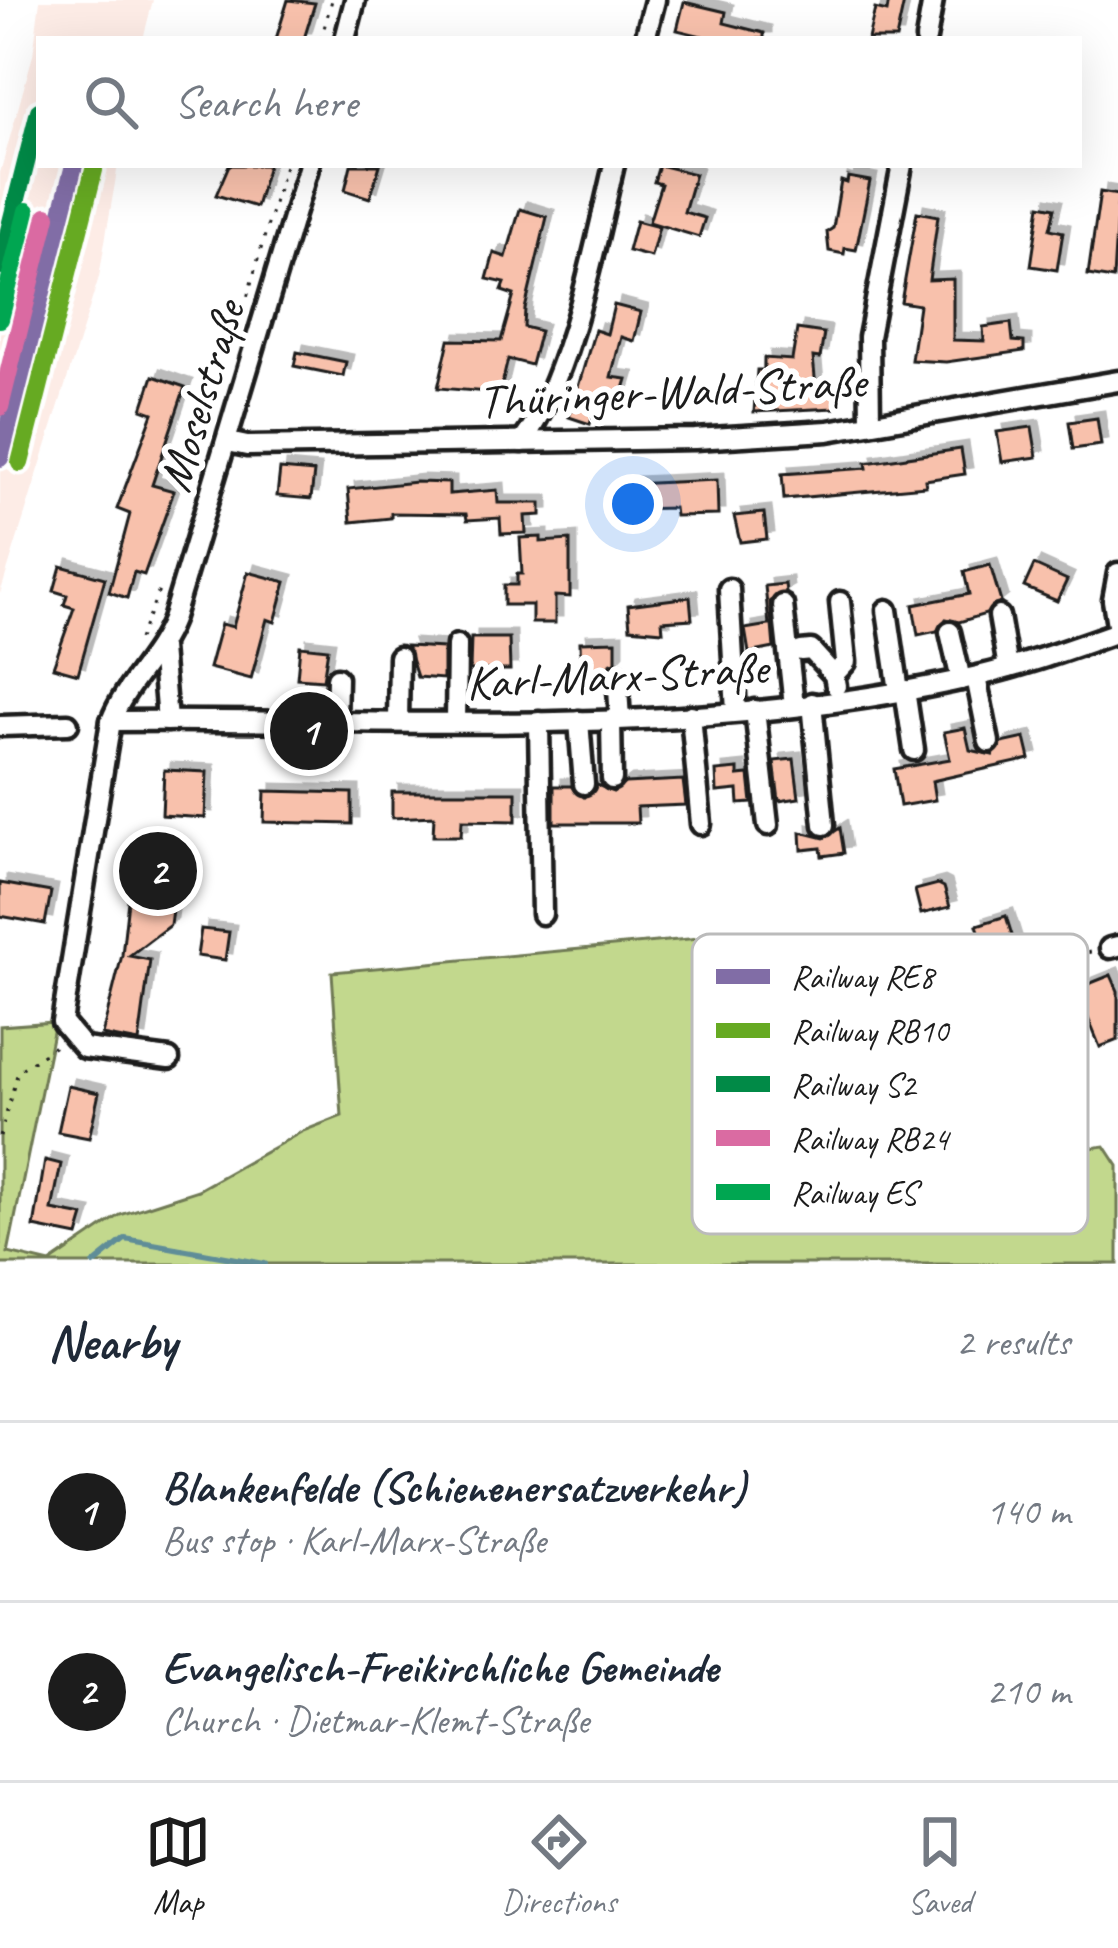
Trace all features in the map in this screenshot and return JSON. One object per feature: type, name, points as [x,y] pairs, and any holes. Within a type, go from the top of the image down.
[{"type":"street","points":[[345,36],[356,0]]},
{"type":"street","points":[[647,36],[655,0]]},
{"type":"street","points":[[927,36],[934,0]]},
{"type":"street","name":"Moselstraße","points":[[111,722],[127,689],[161,647],[309,168]]},
{"type":"street","points":[[522,442],[542,416],[556,376],[613,168]]},
{"type":"street","points":[[870,423],[869,337],[901,168]]},
{"type":"street","name":"Thüringer-Wald-Straße","points":[[228,442],[247,446],[522,442],[828,431],[1118,381]]},
{"type":"street","points":[[1118,573],[1113,600],[1118,632]]},
{"type":"street","points":[[729,589],[768,825]]},
{"type":"street","points":[[834,675],[846,662],[840,602]]},
{"type":"street","points":[[783,605],[824,825]]},
{"type":"street","points":[[887,610],[914,750]]},
{"type":"street","points":[[999,616],[1008,668]]},
{"type":"street","points":[[950,632],[989,742]]},
{"type":"street","name":"Karl-Marx-Straße","points":[[111,722],[579,722],[746,711],[968,678],[1118,632]]},
{"type":"street","points":[[456,722],[457,645]]},
{"type":"street","name":"Moselstraße","points":[[161,647],[167,721]]},
{"type":"street","points":[[801,651],[811,650],[834,675],[838,700]]},
{"type":"street","points":[[398,722],[399,657]]},
{"type":"street","points":[[612,779],[617,674]]},
{"type":"street","points":[[336,722],[337,678]]},
{"type":"street","points":[[692,715],[701,824]]},
{"type":"street","points":[[111,722],[62,1022],[83,1048],[169,1060]]},
{"type":"street","points":[[539,722],[542,914]]},
{"type":"street","points":[[579,722],[584,784]]},
{"type":"street","points":[[0,725],[68,724]]},
{"type":"path","points":[[322,36],[332,0]]},
{"type":"path","points":[[240,324],[284,168]]},
{"type":"path","points":[[130,653],[166,573]]},
{"type":"path","points":[[0,1136],[18,1071],[71,1036]]},
{"type":"shaded area","points":[[40,0],[153,0],[144,36],[36,36],[36,168],[117,168],[99,277],[0,594],[0,173],[33,55]]},
{"type":"green space","points":[[692,939],[692,1234],[1088,1234],[1088,1148],[1105,1146],[1118,1166],[1118,1264],[0,1264],[0,1026],[55,1022],[8,1253],[50,1263],[120,1215],[198,1190],[303,1131],[342,1116],[332,972]]},
{"type":"building","points":[[288,0],[315,3],[305,36],[277,36]]},
{"type":"building","points":[[889,0],[904,2],[897,36],[869,36],[875,9],[887,12]]},
{"type":"building","points":[[684,2],[726,12],[724,23],[764,36],[702,36],[677,30]]},
{"type":"building","points":[[228,168],[267,168],[256,207],[216,195]]},
{"type":"building","points":[[350,168],[379,168],[370,198],[345,190]]},
{"type":"building","points":[[658,168],[695,174],[684,212],[705,218],[699,237],[649,222],[661,184],[654,182]]},
{"type":"building","points":[[848,177],[870,181],[856,250],[845,248],[844,254],[829,251],[827,232],[833,228],[841,181],[847,183]]},
{"type":"building","points":[[1100,192],[1118,195],[1113,279],[1088,275]]},
{"type":"building","points":[[1040,205],[1055,208],[1050,229],[1063,232],[1057,270],[1031,266]]},
{"type":"building","points":[[520,209],[547,217],[525,309],[524,327],[540,331],[531,365],[508,359],[500,393],[438,388],[449,340],[501,341],[514,295],[502,291],[505,283],[487,279],[494,253],[506,257]]},
{"type":"building","points":[[917,212],[938,216],[929,280],[953,279],[953,340],[984,341],[983,327],[1011,323],[1013,341],[1024,342],[1024,351],[946,362],[911,360],[919,305],[901,302]]},
{"type":"building","points":[[636,221],[659,227],[651,257],[628,251]]},
{"type":"building","points":[[614,305],[641,312],[634,341],[621,337],[611,377],[627,379],[622,396],[608,392],[602,412],[594,410],[590,424],[569,417],[595,330],[607,334]]},
{"type":"building","points":[[797,329],[824,333],[820,358],[813,357],[816,388],[838,393],[835,408],[754,412],[757,370],[764,370],[764,358],[792,360]]},
{"type":"building","points":[[297,352],[346,362],[343,376],[294,366]]},
{"type":"building","points":[[153,376],[185,387],[152,485],[174,491],[144,575],[134,572],[127,598],[109,592],[130,514],[117,509],[153,413],[142,409]]},
{"type":"building","points":[[1097,418],[1101,445],[1073,449],[1069,422]]},
{"type":"building","points":[[1032,427],[1037,457],[1002,462],[997,432]]},
{"type":"building","points":[[961,449],[965,474],[925,480],[926,486],[784,499],[782,474],[867,468],[866,463]]},
{"type":"building","points":[[280,469],[314,472],[311,499],[277,496]]},
{"type":"building","points":[[717,480],[718,515],[675,516],[674,508],[632,509],[631,484]]},
{"type":"building","points":[[449,483],[449,494],[497,490],[498,503],[541,503],[541,515],[525,516],[526,533],[501,534],[500,518],[467,520],[466,514],[391,513],[391,518],[351,522],[348,489]]},
{"type":"building","points":[[764,513],[767,539],[740,542],[734,516]]},
{"type":"building","points":[[541,537],[541,542],[570,540],[570,597],[555,596],[555,623],[532,623],[532,605],[504,605],[504,585],[517,585],[517,574],[522,574],[520,538]]},
{"type":"building","points":[[990,565],[1001,602],[986,614],[959,622],[946,619],[937,631],[918,635],[913,605],[969,594],[964,572]]},
{"type":"building","points":[[1034,565],[1067,580],[1057,601],[1024,587]]},
{"type":"building","points":[[61,566],[105,578],[78,674],[53,667],[74,608],[64,605],[67,595],[54,591]]},
{"type":"building","points":[[248,572],[286,582],[275,622],[267,619],[251,679],[209,668],[221,624],[233,627]]},
{"type":"building","points":[[785,584],[786,592],[770,601],[774,648],[749,653],[745,629],[769,625],[765,586]]},
{"type":"building","points":[[690,597],[692,619],[662,621],[663,631],[630,628],[628,605]]},
{"type":"building","points":[[471,638],[509,638],[510,670],[470,670]]},
{"type":"building","points":[[616,641],[616,661],[604,675],[581,675],[580,642]]},
{"type":"building","points":[[300,646],[328,649],[323,680],[297,678]]},
{"type":"building","points":[[407,646],[443,648],[443,679],[417,677]]},
{"type":"building","points":[[965,728],[970,750],[993,755],[1002,743],[1025,738],[1030,759],[932,781],[935,800],[900,806],[894,769],[950,759],[944,732]]},
{"type":"building","points":[[794,759],[799,798],[779,801],[774,761]]},
{"type":"building","points":[[738,769],[738,776],[749,775],[752,803],[739,804],[738,790],[717,792],[716,771]]},
{"type":"building","points":[[164,770],[207,772],[205,818],[162,815]]},
{"type":"building","points":[[683,780],[686,805],[637,807],[638,823],[554,823],[554,786],[571,786],[584,797],[597,785],[613,792],[625,783]]},
{"type":"building","points":[[265,791],[352,793],[352,824],[264,822]]},
{"type":"building","points":[[392,792],[516,792],[516,821],[462,820],[461,836],[433,836],[434,816],[392,818]]},
{"type":"building","points":[[840,828],[844,853],[822,856],[821,848],[802,850],[801,832],[824,838]]},
{"type":"building","points":[[134,846],[189,858],[181,895],[174,894],[170,925],[129,956],[150,960],[139,1042],[102,1035],[122,955]]},
{"type":"building","points":[[0,883],[51,892],[45,924],[0,916]]},
{"type":"building","points":[[938,884],[944,887],[950,907],[921,914],[915,890]]},
{"type":"building","points":[[1006,916],[1012,934],[980,934],[977,925]]},
{"type":"building","points":[[201,929],[229,932],[225,960],[197,956]]},
{"type":"building","points":[[1111,975],[1118,991],[1118,1040],[1100,1047],[1088,1018],[1088,984]]},
{"type":"building","points":[[68,1086],[99,1093],[89,1138],[58,1132]]},
{"type":"building","points":[[45,1160],[61,1164],[52,1210],[84,1216],[78,1236],[34,1227]]},
{"type":"waterway","points":[[94,1264],[125,1239],[265,1264]]},
{"type":"rail line","name":"S2","points":[[0,266],[36,123]]},
{"type":"rail line","name":"RE8","points":[[0,458],[73,168]]},
{"type":"rail line","name":"RB10","points":[[20,463],[94,170]]},
{"type":"rail line","name":"ES","points":[[0,319],[27,211]]},
{"type":"rail line","name":"RB24","points":[[0,407],[47,216]]},
{"type":"place","name":"Blankenfelde (Schienenersatzverkehr)","points":[[309,731]]},
{"type":"place","name":"Evangelisch-Freikirchliche Gemeinde","points":[[158,871]]}]
